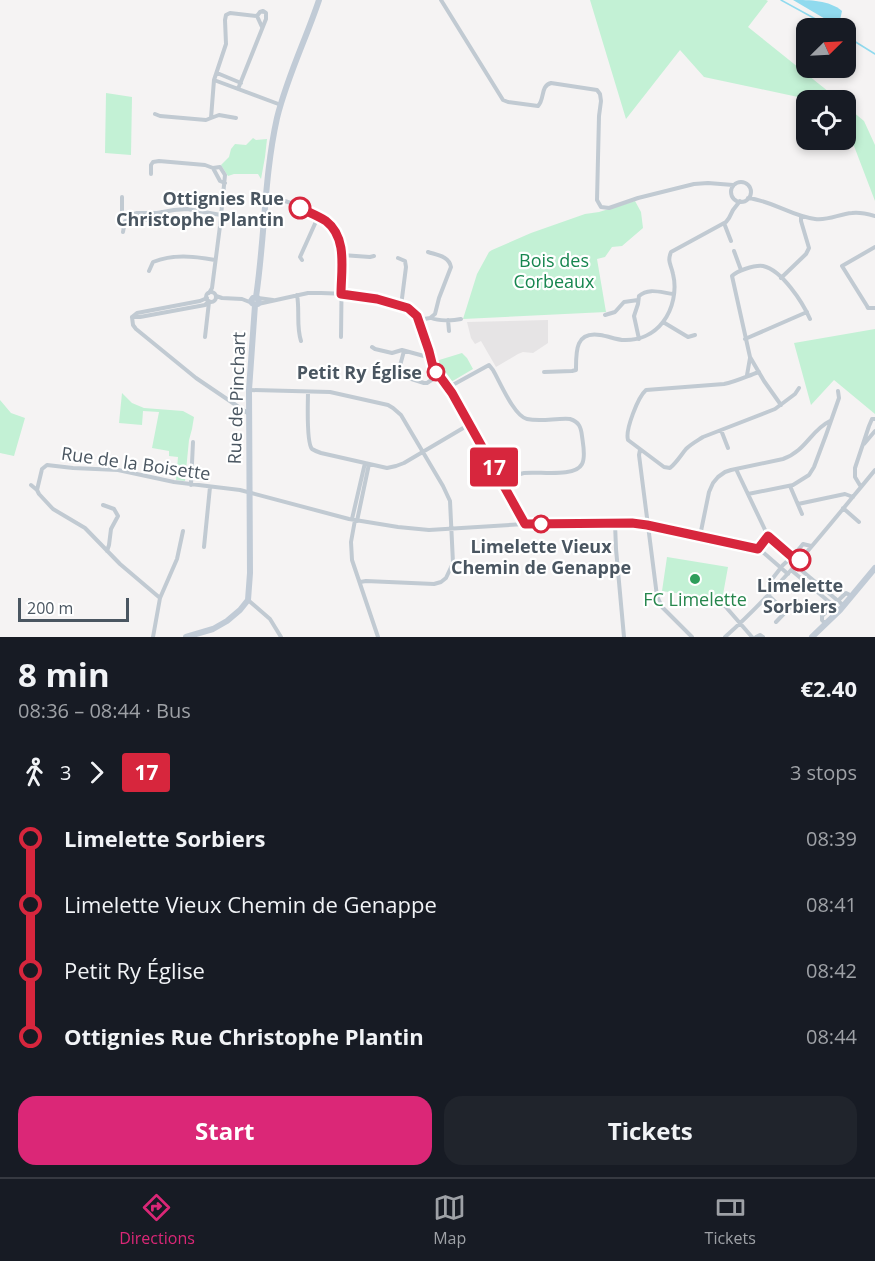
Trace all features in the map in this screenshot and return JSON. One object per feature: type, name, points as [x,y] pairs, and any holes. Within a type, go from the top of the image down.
[{"type":"main road","name":"Rue de Pinchart","points":[[248,600],[250,573],[249,390],[255,301],[272,146],[281,105],[319,0]]},
{"type":"main road","points":[[812,637],[842,608],[875,568]]},
{"type":"main road","points":[[186,637],[213,629],[227,621],[248,600]]},
{"type":"street","points":[[441,0],[503,100],[538,106],[542,102],[544,87],[547,84],[597,90],[601,101],[597,200],[600,205],[609,208],[694,184],[711,183],[724,185],[744,183],[761,200]]},
{"type":"street","points":[[211,118],[214,80],[226,44],[226,15],[230,13],[257,15],[261,11],[266,13],[266,19],[238,89]]},
{"type":"street","points":[[257,15],[262,27]]},
{"type":"street","points":[[217,74],[241,83]]},
{"type":"street","points":[[214,80],[281,105]]},
{"type":"street","points":[[212,106],[219,115]]},
{"type":"street","points":[[155,114],[206,120],[219,115],[236,118]]},
{"type":"street","points":[[151,174],[151,165],[159,161],[221,168],[226,176],[205,337]]},
{"type":"street","points":[[213,168],[220,181],[225,183]]},
{"type":"street","points":[[724,185],[731,191],[734,199],[733,210]]},
{"type":"street","points":[[731,191],[733,185]]},
{"type":"street","points":[[748,198],[750,191]]},
{"type":"street","points":[[122,197],[122,213],[135,218],[157,220],[162,212],[187,209],[220,215]]},
{"type":"street","points":[[544,372],[576,370],[576,354],[581,339],[585,336],[593,334],[623,340],[639,339],[651,333],[663,322],[673,304],[674,276],[668,260],[671,252],[724,223],[740,201],[748,198],[761,200],[801,216],[821,220],[851,213],[875,216]]},
{"type":"street","points":[[267,199],[282,200],[318,217],[336,232],[340,240],[342,255],[341,337]]},
{"type":"street","points":[[734,199],[740,201]]},
{"type":"street","points":[[781,278],[806,254],[809,248],[801,216]]},
{"type":"street","points":[[302,260],[300,257],[318,217]]},
{"type":"street","points":[[123,232],[124,221],[135,218]]},
{"type":"street","points":[[724,223],[731,241]]},
{"type":"street","points":[[875,247],[842,266],[868,308],[875,308]]},
{"type":"street","points":[[734,251],[741,270]]},
{"type":"street","points":[[428,252],[448,259],[451,265],[435,314],[430,318]]},
{"type":"street","points":[[342,255],[374,256]]},
{"type":"street","points":[[148,271],[153,262],[166,258],[191,256],[215,260]]},
{"type":"street","points":[[398,258],[405,261],[406,267],[400,306]]},
{"type":"street","points":[[782,405],[750,357],[732,278],[734,273],[753,266],[773,270],[797,296],[810,319]]},
{"type":"street","points":[[639,339],[634,316],[639,296],[647,291],[674,294]]},
{"type":"street","points":[[127,321],[137,313],[200,301],[222,298],[270,302],[315,293],[374,298],[411,311],[418,320],[433,367],[449,387],[525,524]]},
{"type":"street","points":[[297,295],[298,334],[301,341]]},
{"type":"street","points":[[605,315],[615,312],[624,302],[638,300]]},
{"type":"street","points":[[746,339],[807,312]]},
{"type":"street","points":[[132,318],[134,327],[196,378],[249,414]]},
{"type":"street","points":[[418,320],[461,319]]},
{"type":"street","points":[[448,320],[449,331]]},
{"type":"street","points":[[663,322],[688,337],[695,335]]},
{"type":"street","points":[[372,347],[392,353],[401,350],[430,357]]},
{"type":"street","points":[[404,351],[398,374],[424,383],[439,375]]},
{"type":"street","points":[[747,375],[750,357]]},
{"type":"street","points":[[449,387],[489,365],[522,417],[570,419],[577,422],[581,429],[584,455],[582,465],[575,471],[523,473],[503,483]]},
{"type":"street","points":[[759,372],[724,384],[645,391],[638,403],[627,436],[629,442],[664,467],[670,468],[694,442],[765,414],[782,405],[799,388]]},
{"type":"street","points":[[249,390],[335,393],[391,406],[401,416],[448,495],[451,508],[453,563],[448,575],[441,582],[434,584],[360,582]]},
{"type":"street","points":[[748,494],[790,486],[804,479],[813,470],[839,398],[838,390]]},
{"type":"street","points":[[308,391],[307,417],[309,442],[312,448],[321,453],[387,468],[404,463],[470,424]]},
{"type":"street","points":[[861,487],[857,482],[855,472],[869,426],[872,419],[875,419]]},
{"type":"street","points":[[699,536],[711,486],[716,478],[736,469],[792,455],[803,447],[822,425],[830,421]]},
{"type":"street","points":[[721,430],[728,448]]},
{"type":"street","points":[[862,447],[875,431]]},
{"type":"street","points":[[190,485],[193,442]]},
{"type":"street","points":[[640,450],[647,525],[658,600],[692,637]]},
{"type":"street","points":[[640,465],[650,457]]},
{"type":"street","points":[[367,463],[354,520],[351,549],[352,560],[378,637]]},
{"type":"street","name":"Rue de la Boisette","points":[[38,490],[42,469],[47,465],[118,470],[190,485],[249,492],[354,520],[398,527],[429,530],[525,524],[615,523],[647,525],[758,549]]},
{"type":"street","points":[[736,469],[768,536],[838,600],[842,608]]},
{"type":"street","points":[[725,637],[790,572],[875,470]]},
{"type":"street","points":[[31,485],[53,509],[85,528],[120,564],[160,598]]},
{"type":"street","points":[[790,486],[802,514]]},
{"type":"street","points":[[204,547],[210,487]]},
{"type":"street","points":[[798,504],[845,494],[853,496]]},
{"type":"street","points":[[104,505],[114,509],[118,516],[111,529],[107,550]]},
{"type":"street","points":[[843,508],[859,522]]},
{"type":"street","points":[[615,523],[624,637]]},
{"type":"street","points":[[153,637],[160,598],[177,559],[183,531]]},
{"type":"street","points":[[768,536],[758,549],[833,605],[842,608]]},
{"type":"street","points":[[773,589],[769,583],[802,544],[812,546]]},
{"type":"street","points":[[826,624],[822,617],[833,605],[846,592],[852,596]]},
{"type":"street","points":[[768,595],[786,612]]},
{"type":"street","points":[[248,600],[270,619],[281,637]]},
{"type":"street","points":[[776,622],[797,600]]},
{"type":"street","points":[[719,605],[725,606],[754,637],[760,635],[763,637]]},
{"type":"shaded area","points":[[548,320],[548,343],[533,353],[523,352],[496,367],[481,341],[475,344],[471,338],[467,322]]},
{"type":"green space","points":[[590,0],[766,0],[768,1],[748,27],[796,66],[796,78],[812,78],[827,90],[796,90],[796,97],[704,77],[680,50],[626,119]]},
{"type":"green space","points":[[106,93],[132,97],[131,155],[105,153]]},
{"type":"green space","points":[[856,114],[864,121],[875,145],[875,201],[856,150]]},
{"type":"green space","points":[[253,138],[267,139],[261,179],[258,174],[228,176],[221,165],[229,157],[231,149],[235,144],[246,145]]},
{"type":"green space","name":"Bois des Corbeaux","points":[[635,201],[641,212],[643,228],[622,246],[612,247],[605,257],[597,259],[606,312],[463,319],[477,274],[489,252],[531,233],[585,214]]},
{"type":"green space","points":[[875,329],[875,414],[834,380],[811,405],[794,343]]},
{"type":"green space","points":[[462,353],[473,369],[451,382],[444,372],[436,368],[434,363]]},
{"type":"green space","points":[[122,393],[132,403],[144,408],[183,411],[194,417],[185,481],[176,480],[178,457],[169,456],[169,451],[152,448],[159,412],[143,411],[142,425],[119,423]]},
{"type":"green space","points":[[0,400],[11,413],[25,418],[14,456],[0,453]]},
{"type":"green space","name":"FC Limelette","points":[[667,557],[728,567],[722,600],[662,591]]},
{"type":"water","points":[[793,0],[825,3],[842,11],[840,18],[824,18]]},
{"type":"waterway","points":[[781,0],[814,18]]},
{"type":"waterway","points":[[856,42],[875,54]]},
{"type":"bus line","name":"17","points":[[300,208],[324,220],[336,232],[342,251],[341,294],[377,299],[408,308],[417,316],[433,367],[446,382],[525,524],[632,523],[758,549],[768,536],[798,562],[800,560]]},
{"type":"place","name":"Ottignies Rue Christophe Plantin","points":[[300,208]]},
{"type":"place","name":"Petit Ry Église","points":[[436,372]]},
{"type":"place","name":"Limelette Vieux Chemin de Genappe","points":[[541,524]]},
{"type":"place","name":"Limelette Sorbiers","points":[[800,560]]},
{"type":"place","name":"FC Limelette","points":[[695,579]]}]
